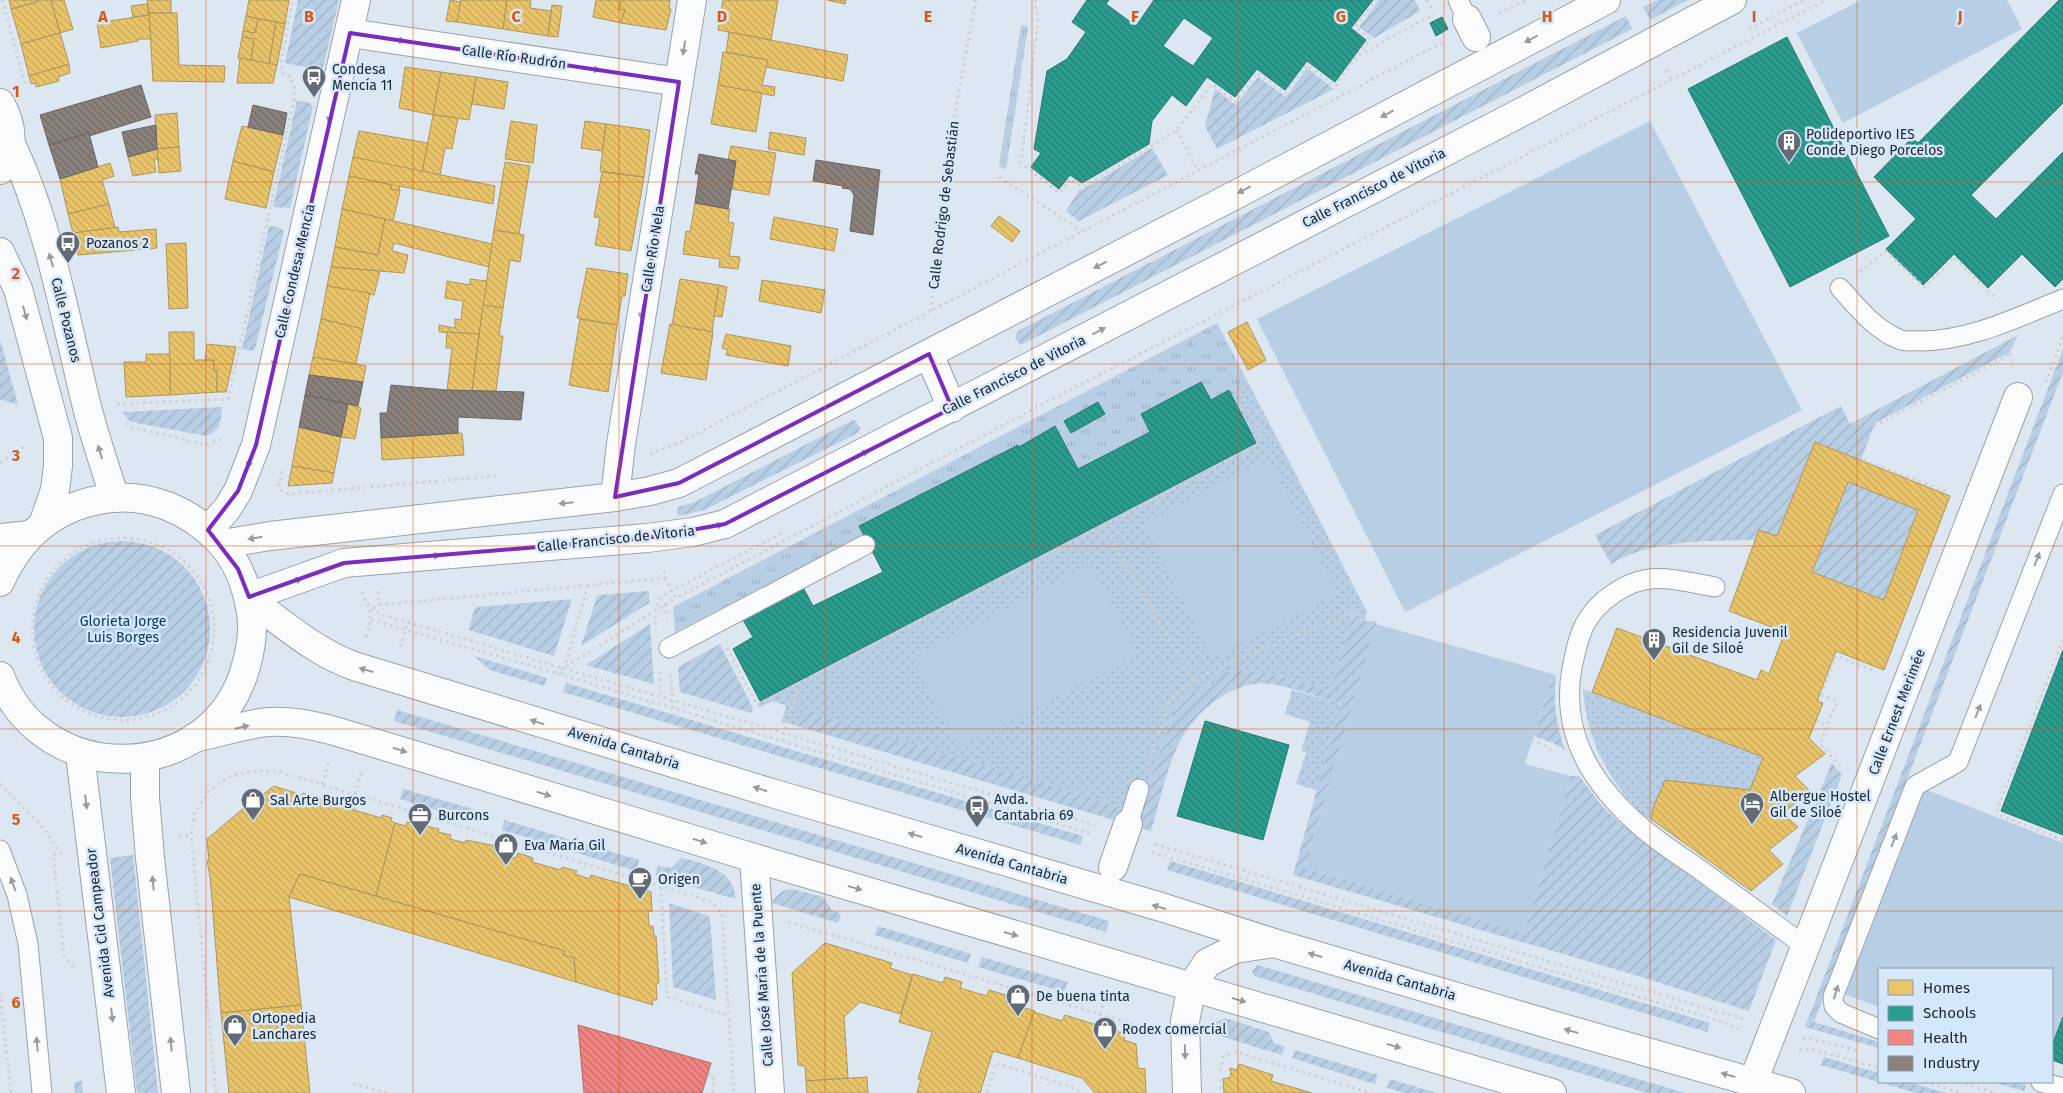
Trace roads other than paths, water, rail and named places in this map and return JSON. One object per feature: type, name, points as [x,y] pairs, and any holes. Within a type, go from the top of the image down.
[{"type":"street","name":"Calle Condesa Mencía","points":[[215,537],[227,509],[238,491],[256,445],[356,0]]},
{"type":"street","name":"Calle Río Nela","points":[[615,497],[621,444],[692,0]]},
{"type":"street","points":[[215,537],[270,536],[615,497],[650,491],[679,483],[1606,0]]},
{"type":"street","name":"Calle Francisco de Vitoria","points":[[249,598],[344,563],[647,538],[693,532],[725,524],[1518,114],[1732,0]]},
{"type":"street","name":"Calle Río Rudrón","points":[[350,33],[679,82]]},
{"type":"street","points":[[0,103],[10,124],[11,144],[0,170]]},
{"type":"street","name":"Calle Pozanos","points":[[11,144],[26,176],[54,271],[87,406],[115,498]]},
{"type":"street","points":[[0,252],[18,289],[58,438],[58,466],[54,490],[36,530],[9,562],[0,582]]},
{"type":"street","points":[[929,354],[952,408]]},
{"type":"street","name":"Calle Ernest Merimée","points":[[1753,1082],[2018,397]]},
{"type":"street","points":[[0,538],[36,530],[77,506],[95,500],[115,498],[140,499],[165,505],[187,515],[215,537],[238,569],[249,598],[253,625],[250,651],[243,677],[232,700],[215,721],[194,738],[171,750],[145,758],[112,760],[80,754],[50,740],[25,719],[2,685]]},
{"type":"street","name":"Avenida Cantabria","points":[[249,598],[313,645],[350,665],[776,794],[1161,907],[1274,943],[1791,1093]]},
{"type":"street","points":[[194,738],[261,723],[280,722],[310,725],[380,744],[754,858],[1552,1093]]},
{"type":"street","name":"Avenida Cid Campeador","points":[[80,754],[121,1093]]},
{"type":"street","points":[[145,758],[145,798],[150,858],[176,1093]]},
{"type":"street","name":"Calle José María de la Puente","points":[[754,858],[770,1093]]},
{"type":"street","points":[[1187,1093],[1185,1021],[1192,986],[1207,963],[1212,960],[1235,949],[1274,943]]},
{"type":"lane","points":[[1840,288],[1868,319],[1884,331],[1903,340],[1940,341],[2001,324],[2063,299]]},
{"type":"lane","points":[[1878,1029],[1841,1013],[1834,1006],[1834,997],[1915,786],[1958,762],[2063,494]]},
{"type":"lane","points":[[669,648],[865,545]]},
{"type":"lane","points":[[1715,586],[1662,578],[1638,580],[1599,604],[1586,624],[1576,649],[1569,683],[1568,703],[1572,727],[1582,754],[1594,775],[1613,801],[1642,828],[1806,947]]},
{"type":"lane","points":[[1120,846],[1139,789]]},
{"type":"lane","points":[[0,850],[17,895],[28,944],[42,1093]]},
{"type":"lane","points":[[2045,1083],[2063,1088]]},
{"type":"place","name":"Condesa Mencía 11","points":[[314,98]]},
{"type":"place","name":"Polideportivo IES Conde Diego Porcelos","points":[[1789,163]]},
{"type":"place","name":"Pozanos 2","points":[[68,264]]},
{"type":"place","name":"Residencia Juvenil Gil de Siloé","points":[[1654,661]]},
{"type":"place","name":"Sal Arte Burgos","points":[[253,821]]},
{"type":"place","name":"Albergue Hostel Gil de Siloé","points":[[1752,825]]},
{"type":"place","name":"Avda. Cantabria 69","points":[[977,828]]},
{"type":"place","name":"Burcons","points":[[420,836]]},
{"type":"place","name":"Eva María Gil","points":[[506,866]]},
{"type":"place","name":"Origen","points":[[640,900]]},
{"type":"place","name":"De buena tinta","points":[[1018,1017]]},
{"type":"place","name":"Ortopedia Lanchares","points":[[235,1047]]},
{"type":"place","name":"Rodex comercial","points":[[1105,1050]]},
{"type":"park label","name":"Glorieta Jorge Luis Borges","points":[[123,630]]}]
